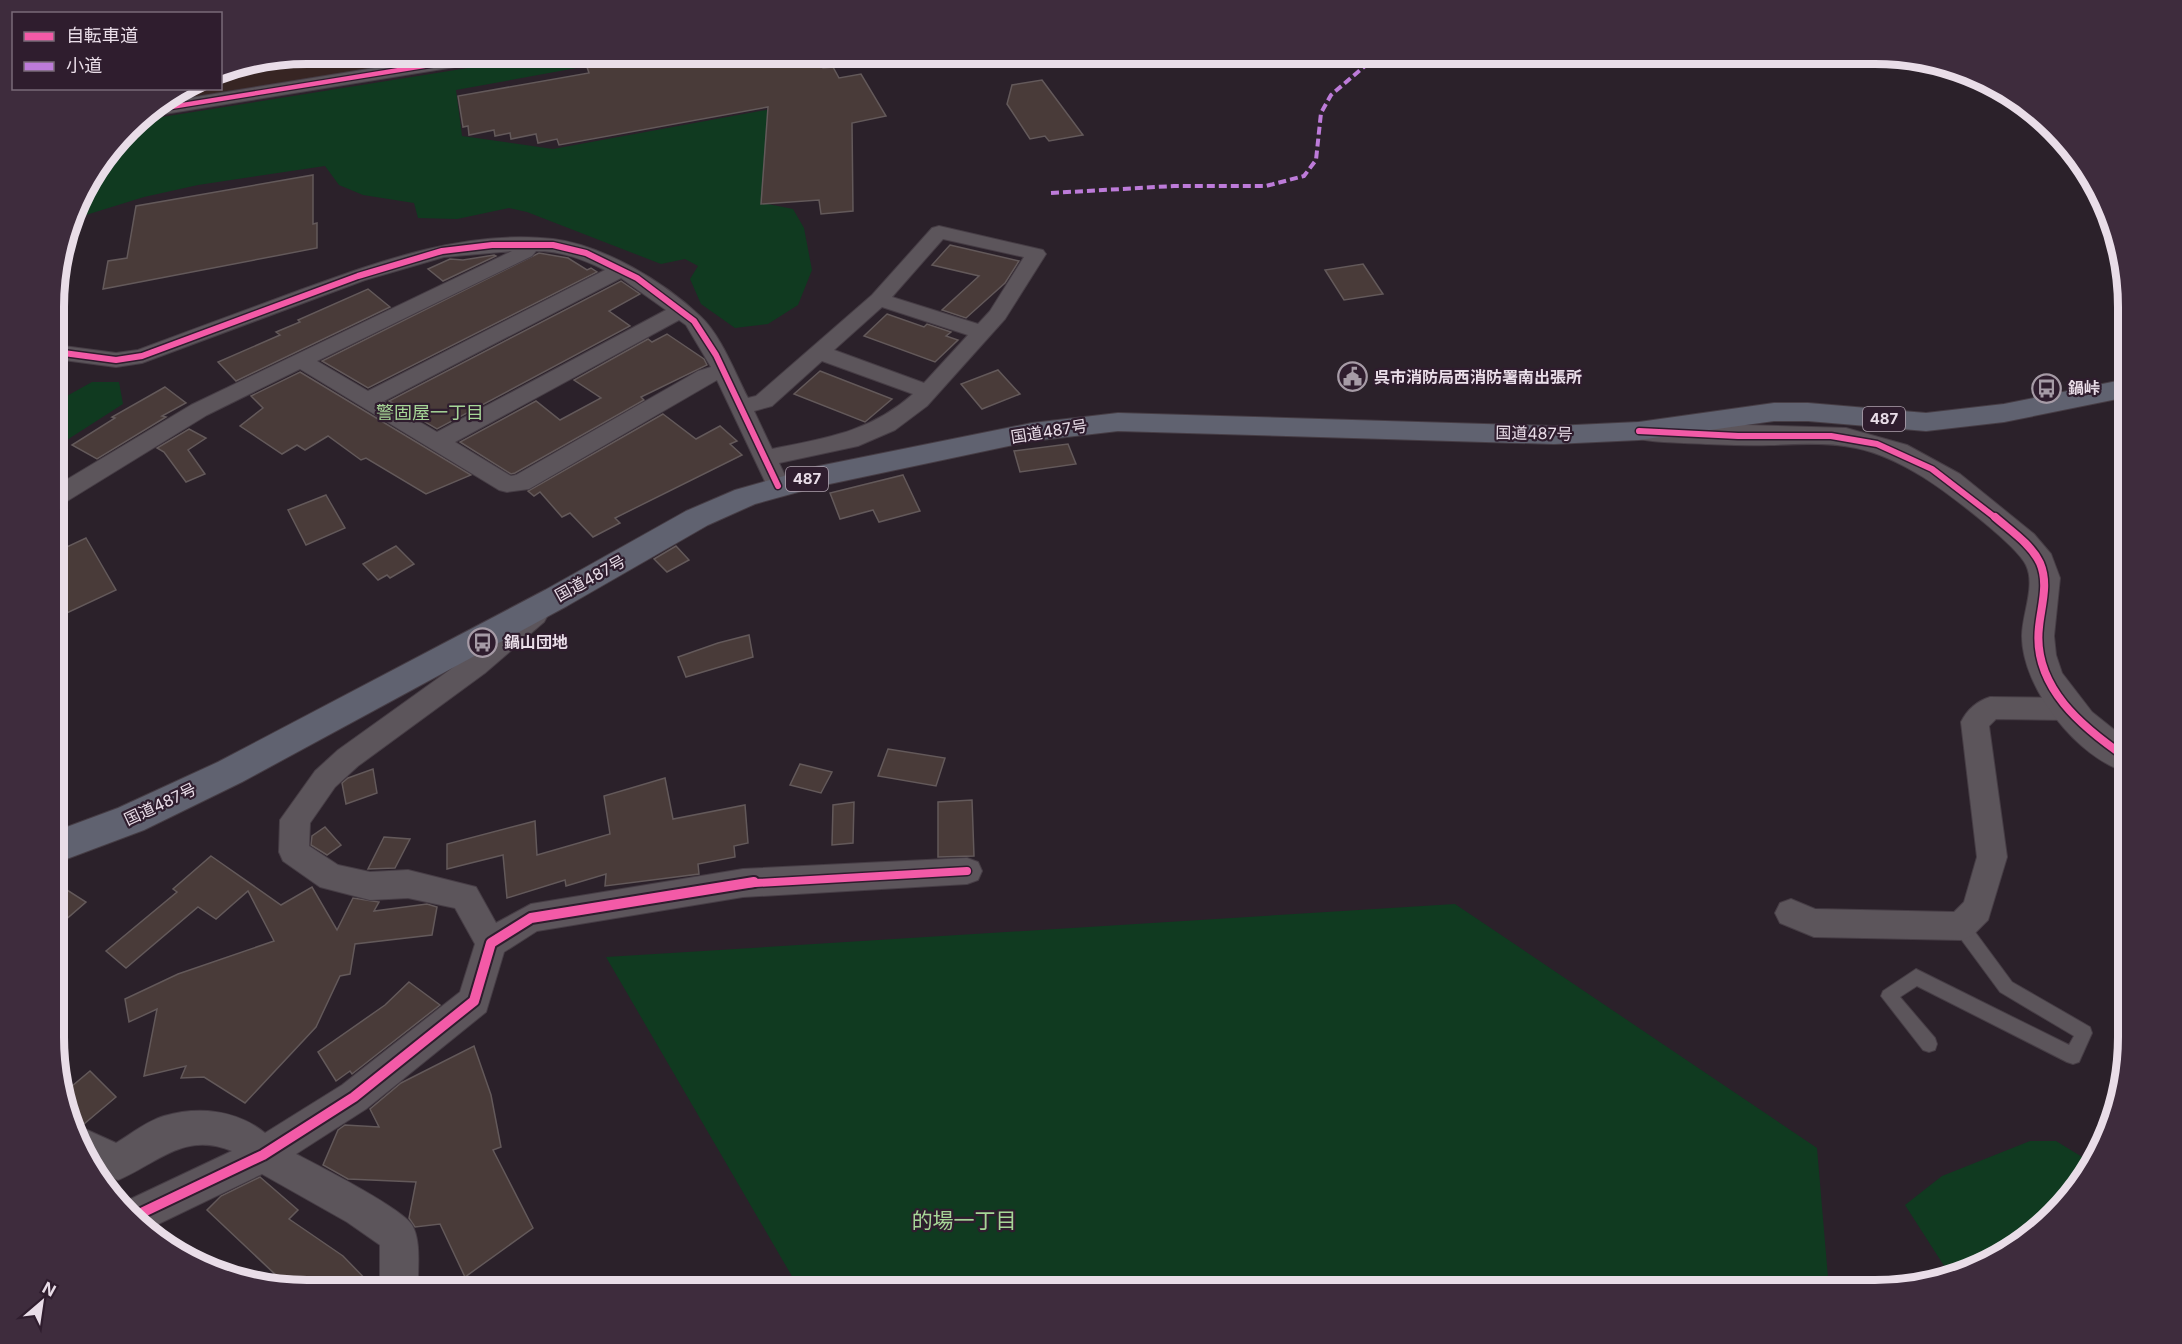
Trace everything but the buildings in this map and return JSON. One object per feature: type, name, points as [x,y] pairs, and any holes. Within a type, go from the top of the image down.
[{"type":"highway","name":"国道487号","points":[[64,845],[130,819],[230,772],[556,598],[697,518],[778,486],[1032,432],[1118,422],[1554,435],[1639,431],[1774,412],[1808,412],[1926,422],[2004,413],[2118,390]]},
{"type":"street","points":[[169,107],[436,64]]},
{"type":"street","points":[[741,407],[764,401],[879,299],[939,232],[1036,254],[998,315],[928,392],[887,425],[850,441],[765,458]]},
{"type":"street","points":[[64,492],[199,410],[525,252],[532,244]]},
{"type":"street","points":[[64,353],[116,360],[142,356],[358,276],[442,251],[492,245],[553,245],[586,253],[637,278],[694,321],[724,370],[778,486]]},
{"type":"street","points":[[368,400],[621,270]]},
{"type":"street","points":[[879,299],[982,332]]},
{"type":"street","points":[[437,442],[680,311]]},
{"type":"street","points":[[819,352],[928,392]]},
{"type":"street","points":[[300,360],[507,484],[522,483],[706,376],[724,370]]},
{"type":"street","points":[[1639,431],[1856,439],[1892,449],[1922,463],[1964,489],[2027,546],[2042,566],[2046,587],[2038,634],[2038,659],[2050,684],[2068,709],[2104,743],[2118,752]]},
{"type":"street","points":[[491,943],[465,897],[408,884],[370,886],[331,877],[319,870],[294,852],[296,820],[325,779],[348,758],[475,666],[556,598]]},
{"type":"street","points":[[1791,913],[1814,923],[1961,926],[1977,910],[1992,857],[1975,722],[1989,708],[2068,709]]},
{"type":"street","points":[[141,1213],[263,1155],[354,1097],[474,1001],[491,943],[531,918],[743,883],[967,871]]},
{"type":"street","points":[[93,1151],[118,1162],[165,1133],[213,1126],[242,1137],[263,1155],[360,1209],[398,1236],[399,1280]]},
{"type":"lane","points":[[1929,1044],[1889,996],[1916,977],[2073,1056],[2084,1033],[2006,987],[1961,926]]},
{"type":"shaded area","points":[[308,64],[400,64],[184,98],[200,90],[222,90],[222,80],[260,69]]},
{"type":"green space","points":[[493,64],[598,64],[456,90],[462,136],[553,149],[793,105],[787,143],[764,154],[763,203],[793,209],[804,228],[812,270],[798,305],[768,324],[735,328],[701,304],[690,279],[698,266],[685,259],[661,264],[527,212],[509,208],[457,219],[418,218],[414,203],[363,195],[339,185],[325,166],[198,185],[144,197],[83,216],[105,172],[125,147],[156,118]]},
{"type":"green space","points":[[92,382],[119,382],[123,404],[64,442],[64,398]]},
{"type":"green space","points":[[1455,904],[1817,1148],[1828,1280],[794,1280],[606,957]]},
{"type":"green space","points":[[2030,1141],[2056,1141],[2085,1159],[2057,1197],[2010,1239],[1967,1261],[1946,1269],[1905,1205],[1942,1176]]},
{"type":"marked path","points":[[1051,193],[1174,186],[1266,186],[1304,176],[1316,160],[1321,113],[1331,95],[1367,64]]},
{"type":"cycle path","points":[[169,107],[436,64]]},
{"type":"cycle path","points":[[64,353],[116,360],[142,356],[358,276],[442,251],[492,245],[553,245],[586,253],[637,278],[694,321],[716,355],[778,486]]},
{"type":"cycle path","points":[[1639,431],[1724,436],[1844,437],[1877,444],[1932,469],[1982,506],[2035,554],[2044,577],[2038,636],[2039,655],[2045,674],[2054,691],[2080,722],[2118,752]]},
{"type":"cycle path","points":[[141,1213],[263,1155],[354,1097],[474,1001],[491,943],[531,918],[743,883],[967,871]]},
{"type":"place","name":"呉市消防局西消防署南出張所","points":[[1353,377]]},
{"type":"place","name":"鍋峠","points":[[2047,388]]},
{"type":"place","name":"鍋山団地","points":[[483,642]]},
{"type":"district","name":"警固屋一丁目","points":[[430,413]]},
{"type":"district","name":"的場一丁目","points":[[964,1221]]}]
